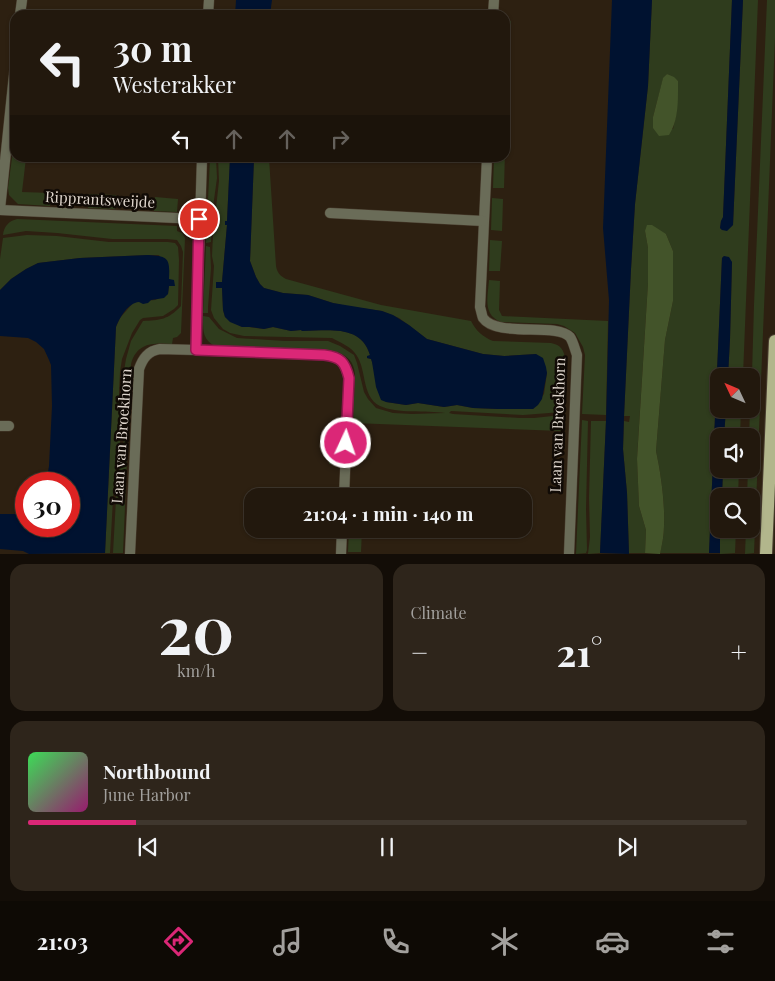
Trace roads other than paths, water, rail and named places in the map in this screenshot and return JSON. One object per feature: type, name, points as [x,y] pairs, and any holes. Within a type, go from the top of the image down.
[{"type":"main road","points":[[766,554],[775,341]]},
{"type":"street","name":"Ripprantsweijde","points":[[10,113],[0,209],[199,219]]},
{"type":"street","points":[[202,162],[196,350],[324,355],[334,356],[342,360],[349,378],[344,488]]},
{"type":"street","name":"Laan van Broekhorn","points":[[486,162],[480,307],[484,318],[491,324],[502,328],[559,331],[570,337],[577,355],[569,554]]},
{"type":"street","points":[[330,213],[483,220]]},
{"type":"street","name":"Laan van Broekhorn","points":[[130,554],[139,369],[147,354],[154,350],[196,350]]},
{"type":"street","points":[[341,554],[342,538]]},
{"type":"water","points":[[236,0],[272,0],[271,10],[235,10]]},
{"type":"water","points":[[612,0],[652,0],[648,86],[635,204],[624,416],[623,449],[629,554],[600,553],[609,300],[603,228]]},
{"type":"water","points":[[732,0],[743,0],[733,225],[727,231],[720,228],[723,217]]},
{"type":"water","points":[[230,162],[254,162],[250,261],[256,277],[264,288],[283,293],[308,295],[333,303],[382,311],[393,315],[427,339],[483,354],[504,356],[536,354],[543,358],[547,373],[542,399],[533,409],[473,408],[457,405],[444,407],[418,403],[406,405],[386,402],[381,400],[376,387],[371,359],[367,358],[370,355],[366,345],[359,338],[342,331],[291,331],[273,327],[264,329],[242,327],[230,322],[225,317],[223,310],[222,288],[216,288],[216,282],[222,282],[227,225],[225,225],[225,221],[227,221]]},
{"type":"water","points":[[160,256],[167,260],[169,279],[174,280],[175,286],[169,286],[168,294],[164,298],[151,300],[148,303],[143,304],[139,302],[131,305],[122,315],[116,327],[105,553],[29,554],[23,551],[0,549],[0,514],[15,514],[15,537],[80,537],[80,472],[48,472],[52,406],[51,365],[44,349],[36,342],[28,338],[0,336],[0,290],[11,279],[38,263],[80,258]]},
{"type":"water","points":[[724,256],[729,257],[732,262],[728,368],[717,368],[722,258]]},
{"type":"water","points":[[715,418],[725,418],[725,428],[715,428]]},
{"type":"water","points":[[712,478],[723,478],[722,488],[712,488]]},
{"type":"water","points":[[710,530],[710,538],[720,538],[720,553],[709,553]]}]
